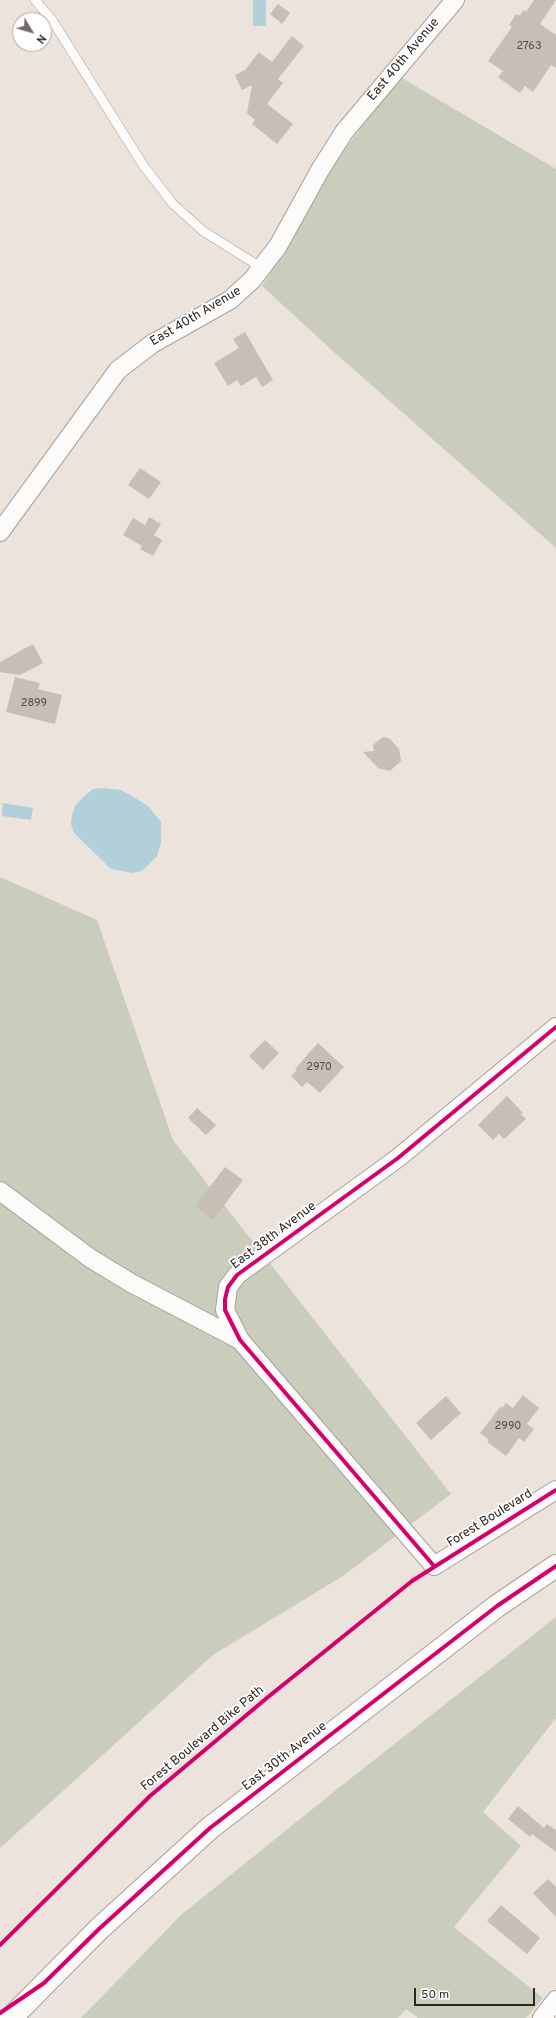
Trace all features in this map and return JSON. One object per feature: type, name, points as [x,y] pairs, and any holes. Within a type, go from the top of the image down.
[{"type":"main road","name":"East 30th Avenue","points":[[11,2018],[99,1928],[210,1828],[497,1606],[556,1566]]},
{"type":"main road","points":[[0,2013],[44,1983]]},
{"type":"street","name":"East 40th Avenue","points":[[0,532],[118,370],[152,344],[230,300],[245,288],[278,246],[320,170],[344,132],[455,0]]},
{"type":"street","name":"East 38th Avenue","points":[[434,1566],[240,1340],[225,1310],[228,1287],[237,1275],[398,1158],[556,1027]]},
{"type":"street","name":"East 38th Avenue","points":[[0,1191],[90,1258],[131,1283],[240,1340]]},
{"type":"street","name":"Forest Boulevard","points":[[434,1566],[556,1490]]},
{"type":"street","points":[[542,2018],[556,2000]]},
{"type":"lane","points":[[34,0],[52,20],[143,164],[173,204],[203,231],[262,268]]},
{"type":"green space","points":[[400,77],[556,169],[556,548],[334,352],[262,286],[328,171]]},
{"type":"green space","points":[[0,877],[97,920],[173,1140],[451,1494],[343,1576],[213,1655],[0,1848]]},
{"type":"green space","points":[[556,1617],[556,1718],[483,1812],[521,1846],[454,1927],[543,1998],[526,2018],[418,2018],[406,2009],[398,2018],[81,2018],[181,1915],[336,1790]]},
{"type":"water","points":[[253,0],[266,0],[266,26],[253,26]]},
{"type":"water","points":[[102,788],[121,790],[132,796],[148,806],[161,822],[161,843],[157,856],[142,871],[132,873],[111,869],[74,833],[71,824],[75,806],[93,789]]},
{"type":"water","points":[[3,803],[33,808],[31,820],[2,816]]},
{"type":"building","points":[[534,0],[556,0],[540,24],[556,35],[556,68],[551,65],[533,92],[525,86],[520,93],[498,77],[503,71],[488,61],[512,27],[509,25],[516,14],[519,16],[524,10],[526,12]]},
{"type":"building","points":[[278,4],[290,13],[282,24],[270,14]]},
{"type":"building","points":[[292,36],[304,46],[278,79],[283,83],[267,104],[293,124],[277,144],[252,124],[255,120],[247,113],[252,85],[242,90],[235,75],[245,70],[259,52],[272,62]]},
{"type":"building","points":[[245,332],[273,380],[262,387],[256,377],[241,386],[237,380],[228,386],[214,363],[239,348],[233,339]]},
{"type":"building","points":[[140,468],[161,482],[149,499],[128,485]]},
{"type":"building","points":[[149,517],[161,524],[154,535],[162,540],[153,556],[140,549],[142,546],[123,535],[133,518],[145,525]]},
{"type":"building","points":[[33,644],[43,663],[20,675],[0,672],[0,662]]},
{"type":"building","points":[[15,677],[40,683],[38,689],[62,695],[55,724],[6,712]]},
{"type":"building","points":[[383,737],[389,738],[399,749],[401,761],[390,771],[378,768],[363,752],[374,751],[373,745]]},
{"type":"building","points":[[265,1040],[279,1053],[263,1070],[249,1056]]},
{"type":"building","points":[[318,1043],[344,1067],[320,1093],[307,1082],[302,1087],[291,1076],[297,1070],[295,1069]]},
{"type":"building","points":[[507,1096],[523,1113],[521,1114],[526,1119],[504,1139],[499,1134],[493,1140],[478,1125]]},
{"type":"building","points":[[197,1108],[216,1125],[206,1135],[188,1118]]},
{"type":"building","points":[[225,1167],[243,1180],[213,1220],[195,1206]]},
{"type":"building","points":[[523,1395],[539,1408],[527,1424],[534,1429],[524,1442],[519,1438],[506,1456],[487,1442],[489,1440],[480,1433],[500,1407],[502,1408],[506,1403],[513,1408]]},
{"type":"building","points":[[446,1396],[461,1413],[431,1440],[416,1423]]},
{"type":"building","points":[[518,1806],[544,1828],[547,1824],[556,1830],[556,1852],[532,1834],[530,1837],[508,1819]]},
{"type":"building","points":[[548,1879],[556,1887],[556,1917],[533,1893]]},
{"type":"building","points":[[501,1905],[540,1938],[527,1954],[487,1921]]},
{"type":"cycle path","points":[[434,1566],[240,1340],[225,1310],[225,1299],[228,1287],[237,1275],[398,1158],[556,1027]]},
{"type":"cycle path","name":"Forest Boulevard Bike Path","points":[[0,1945],[150,1796],[268,1697],[412,1581],[556,1490]]},
{"type":"cycle path","points":[[0,2013],[44,1983],[99,1929],[210,1828],[497,1606],[556,1566]]}]
